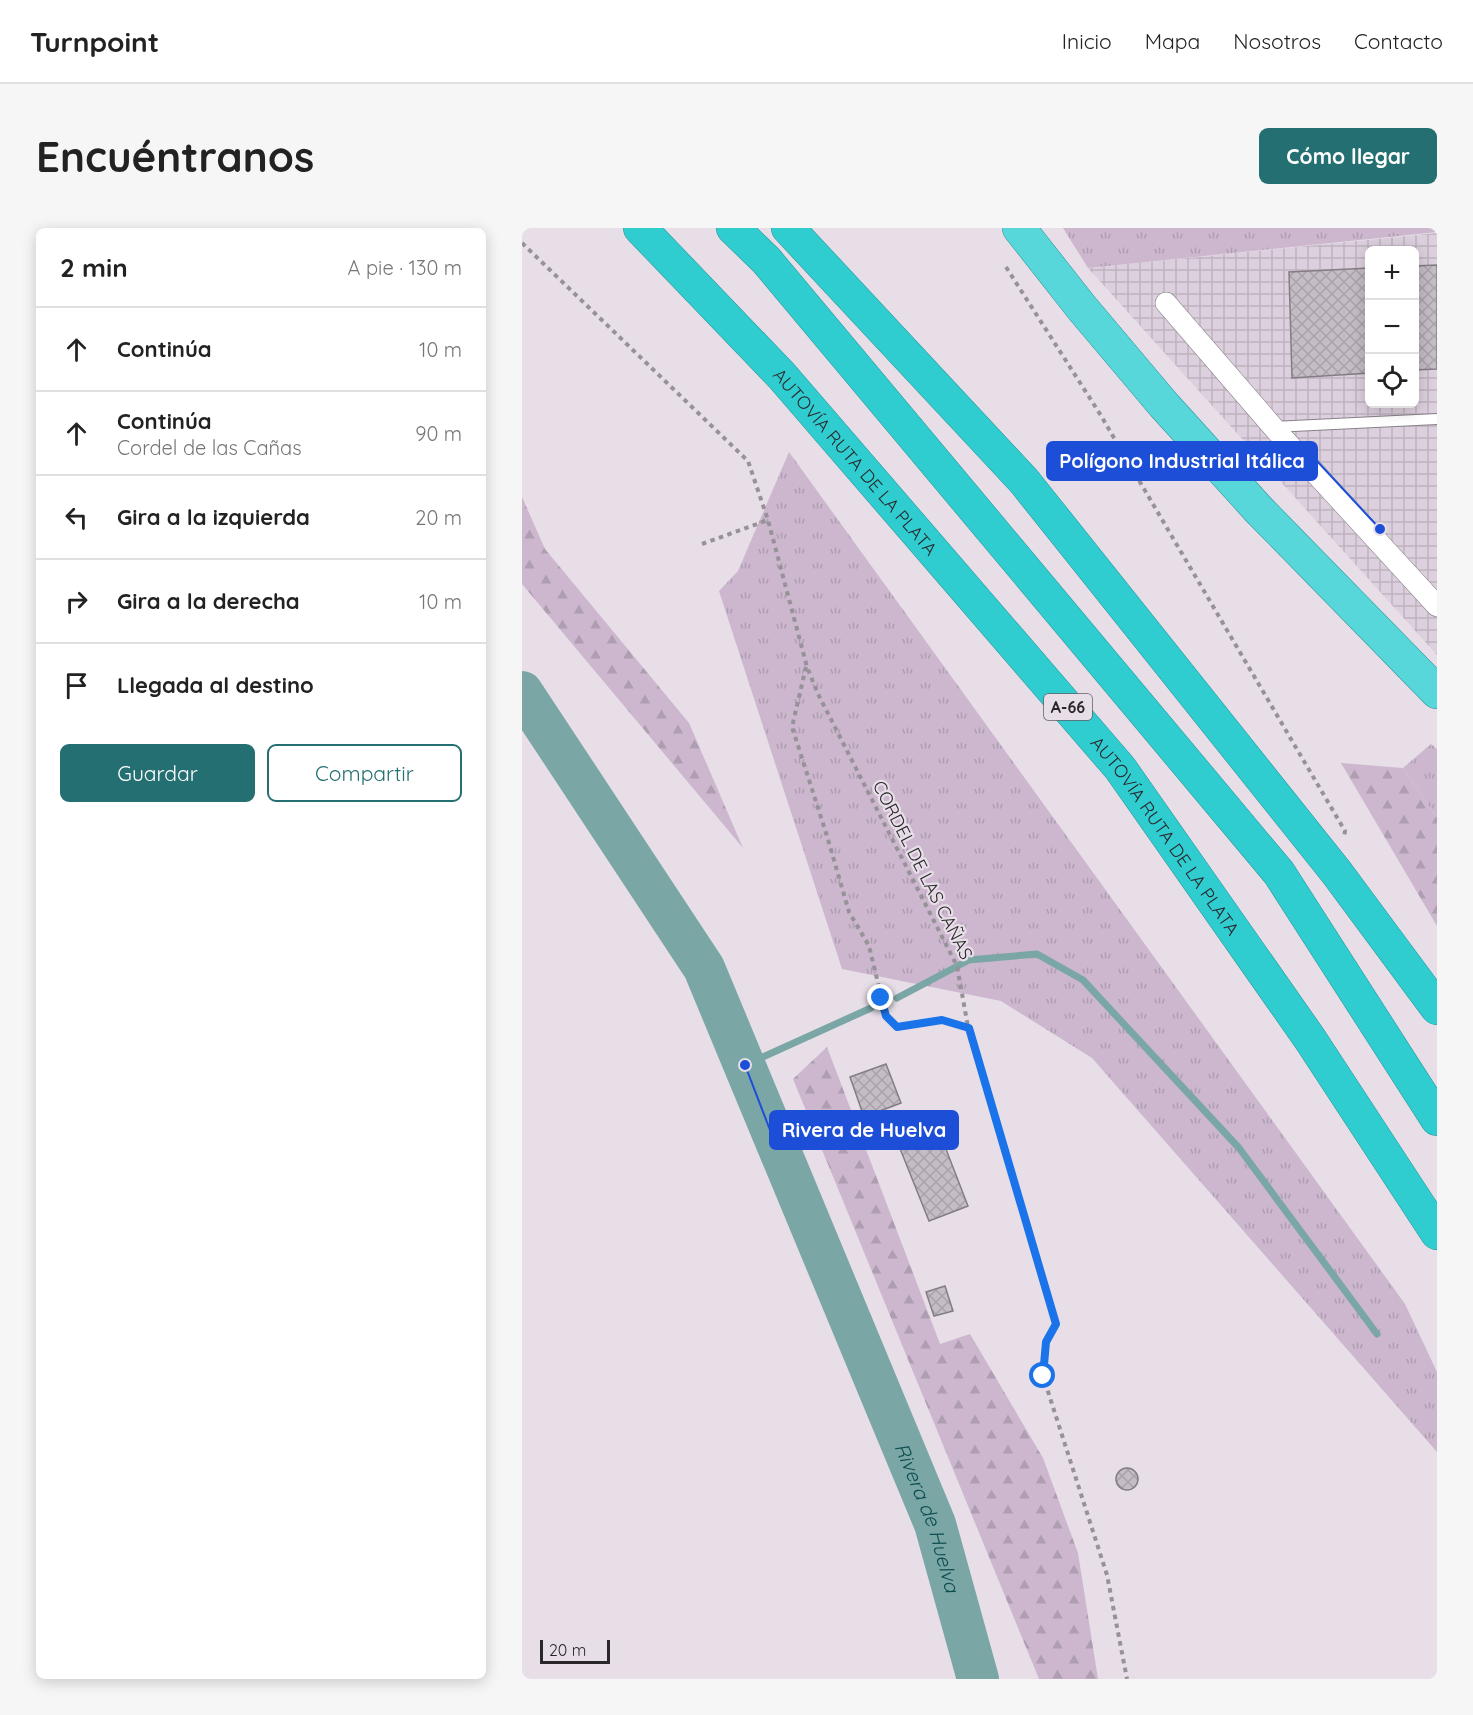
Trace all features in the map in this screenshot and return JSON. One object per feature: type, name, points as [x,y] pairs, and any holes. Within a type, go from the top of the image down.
[{"type":"highway","name":"AUTOVÍA RUTA DE LA PLATA","points":[[640,228],[782,376],[1120,768],[1310,1039],[1432,1227]]},
{"type":"highway","points":[[733,228],[766,260],[1279,873],[1437,1119]]},
{"type":"highway","points":[[788,228],[1024,481],[1337,873],[1437,1008]]},
{"type":"highway","points":[[1019,228],[1082,308],[1163,404],[1258,509],[1437,692]]},
{"type":"highway","points":[[1337,873],[1437,1030]]},
{"type":"street","points":[[1166,303],[1273,427],[1437,606]]},
{"type":"lane","points":[[1273,427],[1437,419]]},
{"type":"path","name":"CORDEL DE LAS CAÑAS","points":[[522,243],[748,461],[768,520],[807,667],[818,694],[957,966],[969,1028],[1056,1324],[1046,1342],[1043,1376],[1107,1575],[1127,1679]]},
{"type":"path","points":[[1006,267],[1100,414],[1345,831],[1337,873]]},
{"type":"path","points":[[702,544],[768,520]]},
{"type":"path","points":[[807,667],[792,727],[849,912],[869,946],[886,1016],[897,1027],[942,1020],[969,1028]]},
{"type":"shaded area","points":[[1437,233],[1437,655],[1088,268]]},
{"type":"green space","points":[[1063,228],[1437,228],[1437,232],[1088,268]]},
{"type":"green space","points":[[789,452],[1405,1304],[1437,1372],[1437,1452],[1092,1058],[1001,1001],[842,969],[719,591],[738,571]]},
{"type":"green space","points":[[522,497],[545,549],[689,723],[743,848],[522,584]]},
{"type":"green space","points":[[1431,744],[1437,749],[1437,818],[1403,768]]},
{"type":"green space","points":[[1341,763],[1403,768],[1437,818],[1437,926]]},
{"type":"green space","points":[[827,1047],[940,1344],[970,1334],[1043,1458],[1078,1553],[1098,1679],[1039,1679],[793,1079]]},
{"type":"building","points":[[1437,265],[1437,369],[1419,370],[1419,266]]},
{"type":"building","points":[[1365,268],[1365,373],[1292,378],[1289,272]]},
{"type":"building","points":[[886,1064],[901,1103],[864,1117],[850,1077]]},
{"type":"building","points":[[937,1126],[968,1206],[929,1221],[897,1141]]},
{"type":"building","points":[[945,1286],[953,1311],[934,1316],[926,1292]]},
{"type":"building","points":[[1127,1468],[1135,1471],[1138,1479],[1135,1487],[1127,1490],[1119,1487],[1116,1479],[1119,1471]]},
{"type":"waterway","name":"Rivera de Huelva","points":[[522,692],[704,968],[935,1524],[978,1679]]},
{"type":"waterway","points":[[897,998],[969,960],[1037,954],[1083,980],[1239,1148],[1377,1334]]},
{"type":"waterway","points":[[745,1065],[871,1008]]},
{"type":"place","name":"Polígono Industrial Itálica","points":[[1380,529]]},
{"type":"place","name":"Rivera de Huelva","points":[[745,1065]]},
{"type":"route","points":[[881,998],[886,1016],[897,1027],[942,1020],[969,1028],[970,1038],[1056,1324],[1046,1342],[1043,1376]]}]
